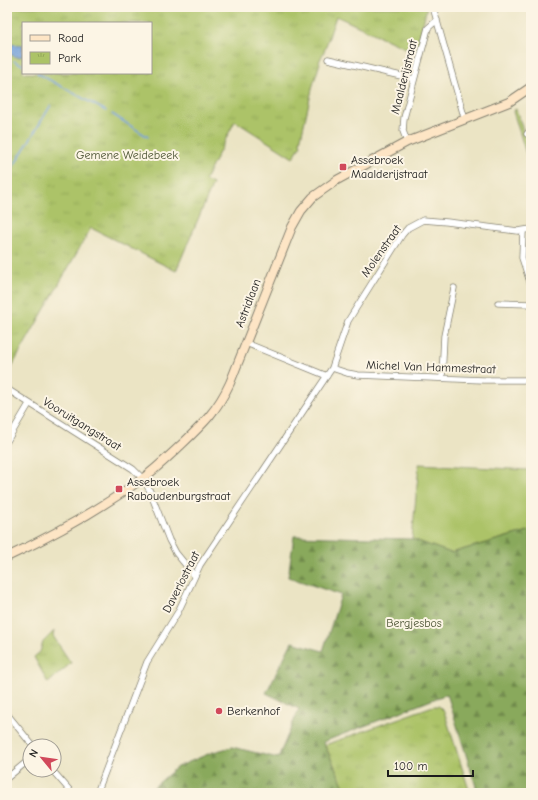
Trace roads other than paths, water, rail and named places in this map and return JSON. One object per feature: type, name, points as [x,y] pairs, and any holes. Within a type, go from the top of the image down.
[{"type":"main road","name":"Astridlaan","points":[[7,557],[66,527],[99,508],[143,479],[203,425],[215,411],[230,383],[287,236],[295,220],[306,205],[320,192],[337,180],[407,142],[509,102],[531,87]]},
{"type":"street","points":[[432,7],[465,120]]},
{"type":"street","name":"Maalderijstraat","points":[[407,142],[403,126],[414,79],[428,28],[437,20]]},
{"type":"street","points":[[328,59],[414,79]]},
{"type":"street","name":"Molenstraat","points":[[327,376],[332,368],[348,321],[354,310],[408,228],[423,220],[431,220],[523,231],[531,229]]},
{"type":"street","points":[[523,231],[522,258],[531,285]]},
{"type":"street","points":[[442,378],[444,336],[454,288]]},
{"type":"street","points":[[498,303],[531,304]]},
{"type":"street","points":[[246,343],[327,376]]},
{"type":"street","name":"Michel Van Hammestraat","points":[[332,368],[358,375],[531,380]]},
{"type":"street","name":"Daverlostraat","points":[[97,793],[145,666],[178,612],[194,575],[327,376]]},
{"type":"street","name":"Vooruitgangstraat","points":[[7,389],[128,465],[143,479],[149,489],[176,554],[194,575]]},
{"type":"street","points":[[7,441],[29,404]]},
{"type":"street","points":[[7,714],[26,738]]},
{"type":"street","points":[[7,778],[22,766]]},
{"type":"street","points":[[59,778],[72,793]]},
{"type":"water","points":[[7,44],[22,45],[22,56],[20,57],[16,57],[7,52]]},
{"type":"waterway","points":[[14,61],[22,65]]},
{"type":"waterway","points":[[39,74],[106,111]]},
{"type":"waterway","points":[[7,177],[51,105]]},
{"type":"waterway","points":[[112,114],[148,137]]},
{"type":"place","name":"Assebroek Maalderijstraat","points":[[343,167]]},
{"type":"place","name":"Assebroek Raboudenburgstraat","points":[[119,489]]},
{"type":"place","name":"Berkenhof","points":[[219,711]]},
{"type":"park label","name":"Gemene Weidebeek","points":[[127,155]]},
{"type":"park label","name":"Bergjesbos","points":[[414,623]]}]
